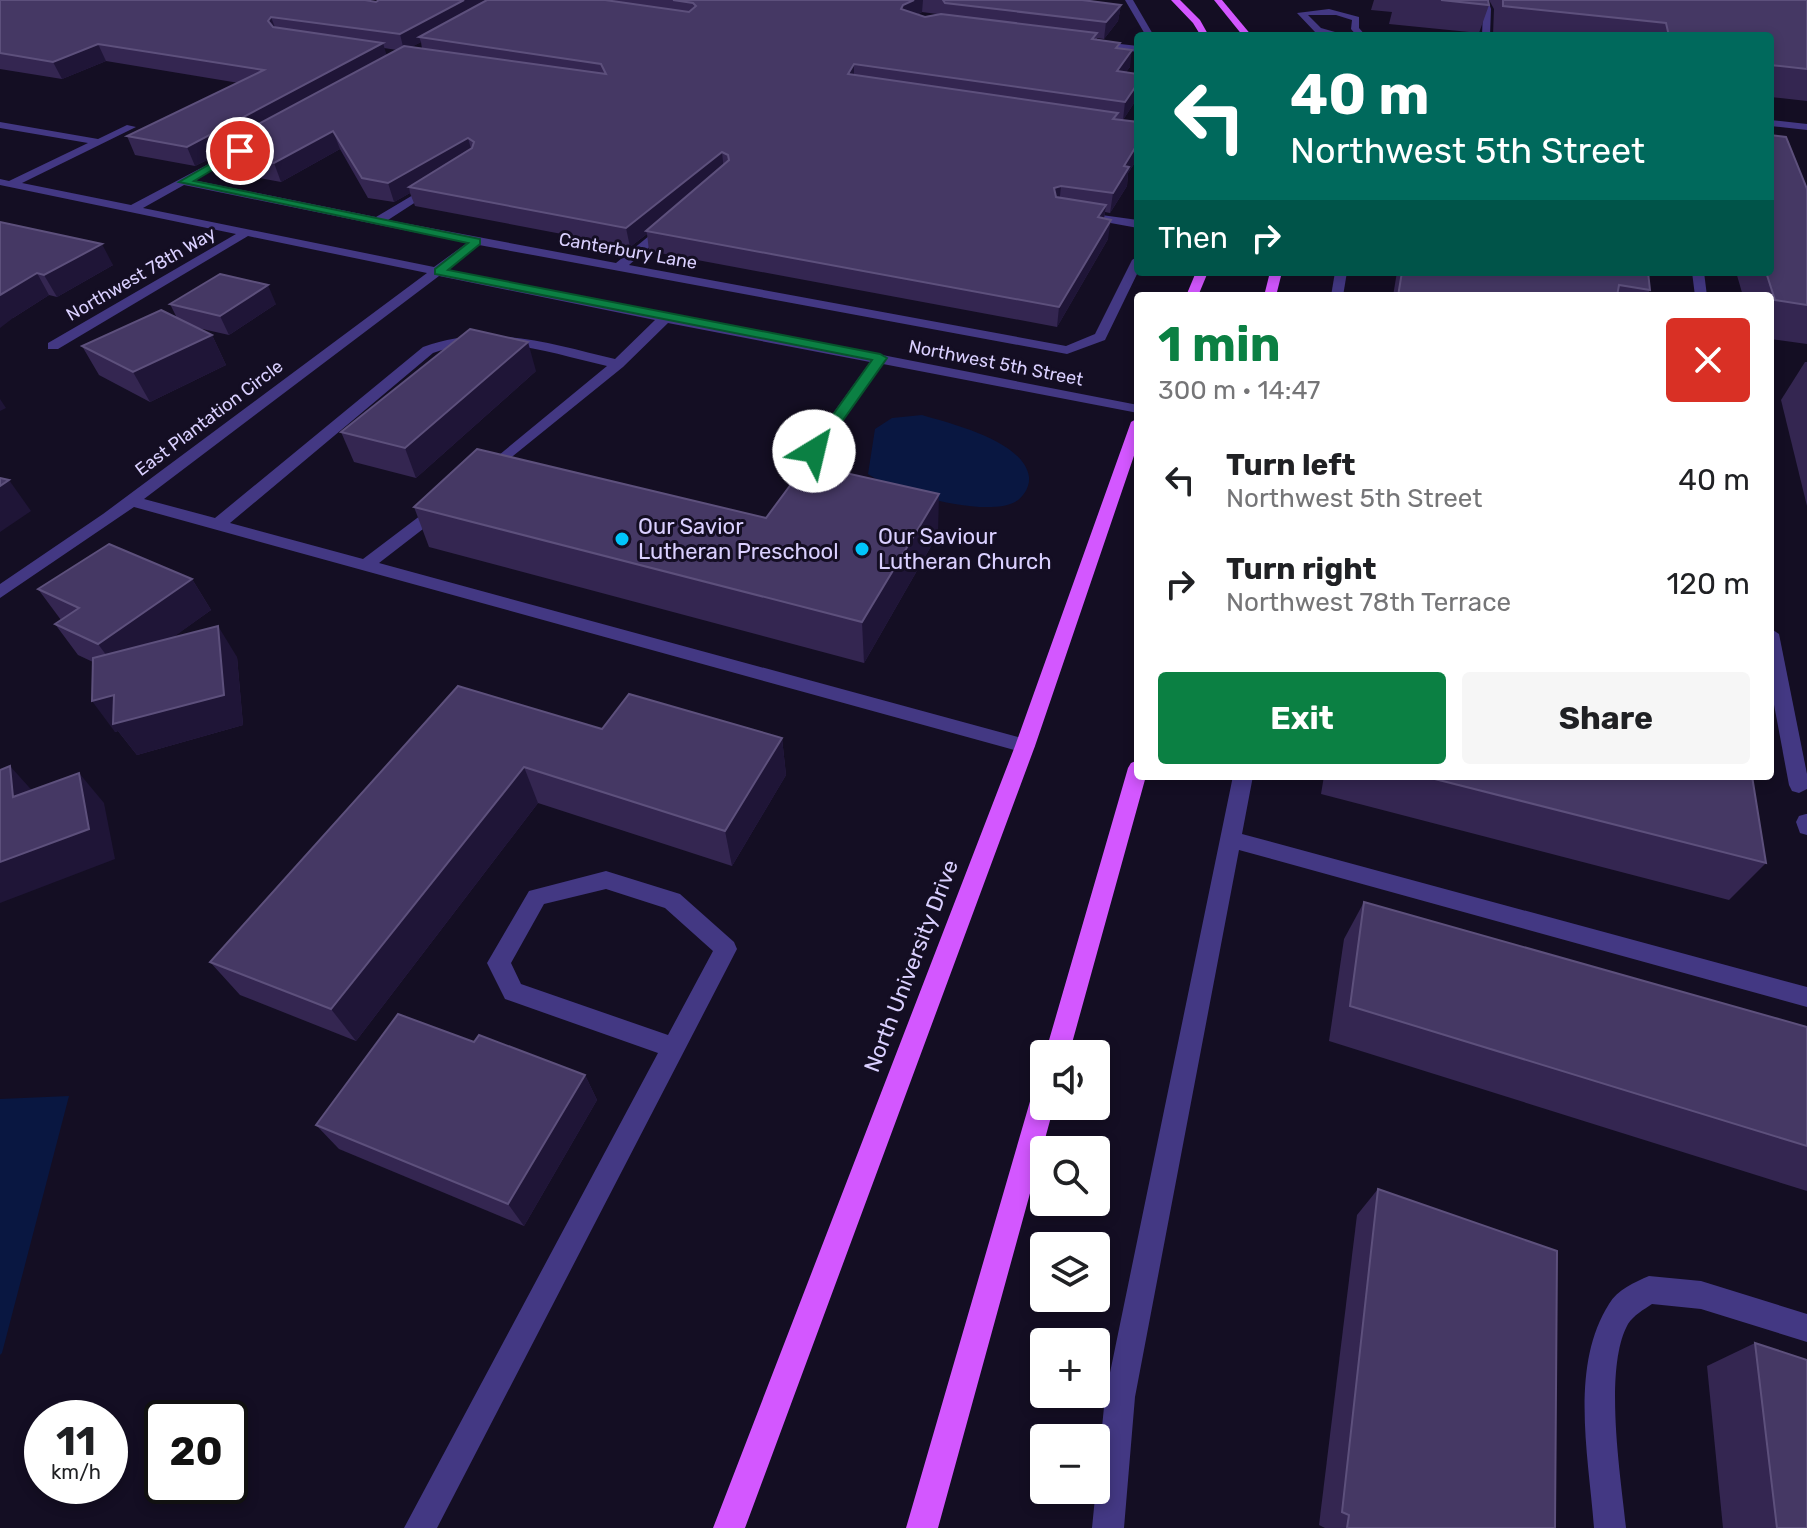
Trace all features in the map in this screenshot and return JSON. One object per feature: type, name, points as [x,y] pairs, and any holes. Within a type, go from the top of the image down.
[{"type":"main road","points":[[1175,0],[1203,32]]},
{"type":"main road","points":[[1218,0],[1245,32]]},
{"type":"main road","name":"North University Drive","points":[[729,1528],[1025,746],[1134,433]]},
{"type":"main road","points":[[1061,1040],[1135,780]]},
{"type":"main road","points":[[922,1528],[1038,1120]]},
{"type":"street","points":[[1129,0],[1148,32]]},
{"type":"street","points":[[1330,12],[1336,0]]},
{"type":"street","points":[[1484,0],[1486,32]]},
{"type":"street","points":[[1327,32],[1318,30],[1297,10],[1353,17],[1358,32]]},
{"type":"street","points":[[1077,42],[1134,49]]},
{"type":"street","points":[[1774,113],[1807,117]]},
{"type":"street","points":[[1774,123],[1807,127]]},
{"type":"street","points":[[0,125],[99,142]]},
{"type":"street","points":[[6,183],[131,127]]},
{"type":"street","points":[[131,210],[253,143]]},
{"type":"street","points":[[378,221],[444,179]]},
{"type":"street","name":"Canterbury Lane","points":[[184,182],[618,268],[1067,350],[1100,337],[1134,268]]},
{"type":"street","name":"Northwest 5th Street","points":[[6,183],[665,318],[1134,408]]},
{"type":"street","points":[[1075,214],[1134,223]]},
{"type":"street","points":[[618,268],[676,217]]},
{"type":"street","name":"Northwest 78th Way","points":[[53,346],[247,232]]},
{"type":"street","name":"East Plantation Circle","points":[[0,592],[132,501],[477,241]]},
{"type":"street","points":[[474,482],[618,364],[665,318]]},
{"type":"street","points":[[218,524],[428,350],[448,340],[490,337],[618,364]]},
{"type":"street","points":[[798,473],[880,358]]},
{"type":"street","points":[[366,565],[453,499]]},
{"type":"street","points":[[132,501],[1025,746]]},
{"type":"street","points":[[1774,658],[1799,785]]},
{"type":"street","points":[[1108,1528],[1120,1397],[1242,780]]},
{"type":"street","points":[[1231,839],[1807,997]]},
{"type":"street","points":[[420,1528],[675,1048],[726,949],[672,901],[606,880],[537,897],[499,963],[513,992],[675,1048]]},
{"type":"street","points":[[1610,1528],[1602,1403],[1604,1345],[1620,1310],[1649,1290],[1688,1293],[1807,1328]]},
{"type":"water","points":[[922,415],[985,436],[1014,453],[1024,464],[1029,477],[1024,494],[1015,502],[1001,506],[962,505],[898,489],[868,474],[875,429],[892,418]]},
{"type":"water","points":[[69,1096],[2,1353],[0,1355],[0,1099]]},
{"type":"building","points":[[0,0],[464,0],[400,34],[271,17],[268,21],[273,27],[383,43],[187,147],[127,136],[264,70],[98,44],[53,62],[0,53]]},
{"type":"building","points":[[487,0],[605,0],[689,12],[696,6],[693,3],[673,0],[914,0],[901,9],[925,17],[941,14],[1097,33],[1092,39],[1120,43],[1116,48],[1132,50],[1117,71],[1134,73],[1134,89],[1125,102],[854,64],[848,74],[1118,113],[1113,119],[1134,122],[1134,150],[1124,166],[1129,167],[1113,193],[1061,186],[1054,188],[1056,197],[1106,205],[1098,217],[1111,220],[1059,307],[646,231],[729,160],[728,155],[722,152],[626,228],[409,187],[472,148],[474,142],[468,138],[388,183],[362,178],[333,131],[274,163],[208,151],[404,46],[606,74],[601,64],[419,37]]},
{"type":"building","points":[[943,0],[1082,0],[1121,5],[1106,22],[945,3]]},
{"type":"building","points":[[1441,0],[1488,0],[1489,5]]},
{"type":"building","points":[[1503,0],[1807,0],[1807,69],[1774,65],[1774,32],[1668,32],[1666,23],[1503,6]]},
{"type":"building","points":[[1774,136],[1786,137],[1807,189],[1807,305],[1775,300],[1767,276],[1774,276]]},
{"type":"building","points":[[0,222],[102,244],[44,275],[37,273],[0,295]]},
{"type":"building","points":[[220,274],[268,285],[220,316],[170,304]]},
{"type":"building","points":[[1401,276],[1648,276],[1650,290],[1619,285],[1618,292],[1399,292]]},
{"type":"building","points":[[161,310],[212,335],[133,372],[82,346]]},
{"type":"building","points":[[470,329],[528,342],[405,448],[341,432]]},
{"type":"building","points":[[477,449],[766,518],[806,464],[939,494],[862,622],[414,507]]},
{"type":"building","points":[[109,544],[192,579],[98,644],[55,624],[79,608],[38,589]]},
{"type":"building","points":[[218,626],[224,695],[113,724],[114,695],[92,701],[93,658]]},
{"type":"building","points":[[458,686],[602,729],[629,694],[782,738],[725,831],[524,767],[331,1009],[210,962]]},
{"type":"building","points":[[10,766],[13,797],[79,773],[89,829],[0,862],[0,770]]},
{"type":"building","points":[[1439,780],[1753,780],[1766,863]]},
{"type":"building","points":[[1364,902],[1807,1027],[1807,1146],[1350,1006]]},
{"type":"building","points":[[398,1014],[474,1042],[479,1035],[585,1075],[508,1204],[316,1125]]},
{"type":"building","points":[[1378,1189],[1557,1251],[1555,1528],[1347,1528],[1349,1515],[1342,1512]]},
{"type":"building","points":[[1755,1343],[1807,1360],[1807,1528],[1777,1528]]},
{"type":"place","name":"Our Savior Lutheran Preschool","points":[[622,539]]},
{"type":"place","name":"Our Saviour Lutheran Church","points":[[862,549]]},
{"type":"route","points":[[240,151],[184,182],[477,241],[439,271],[880,358],[814,451]]}]
